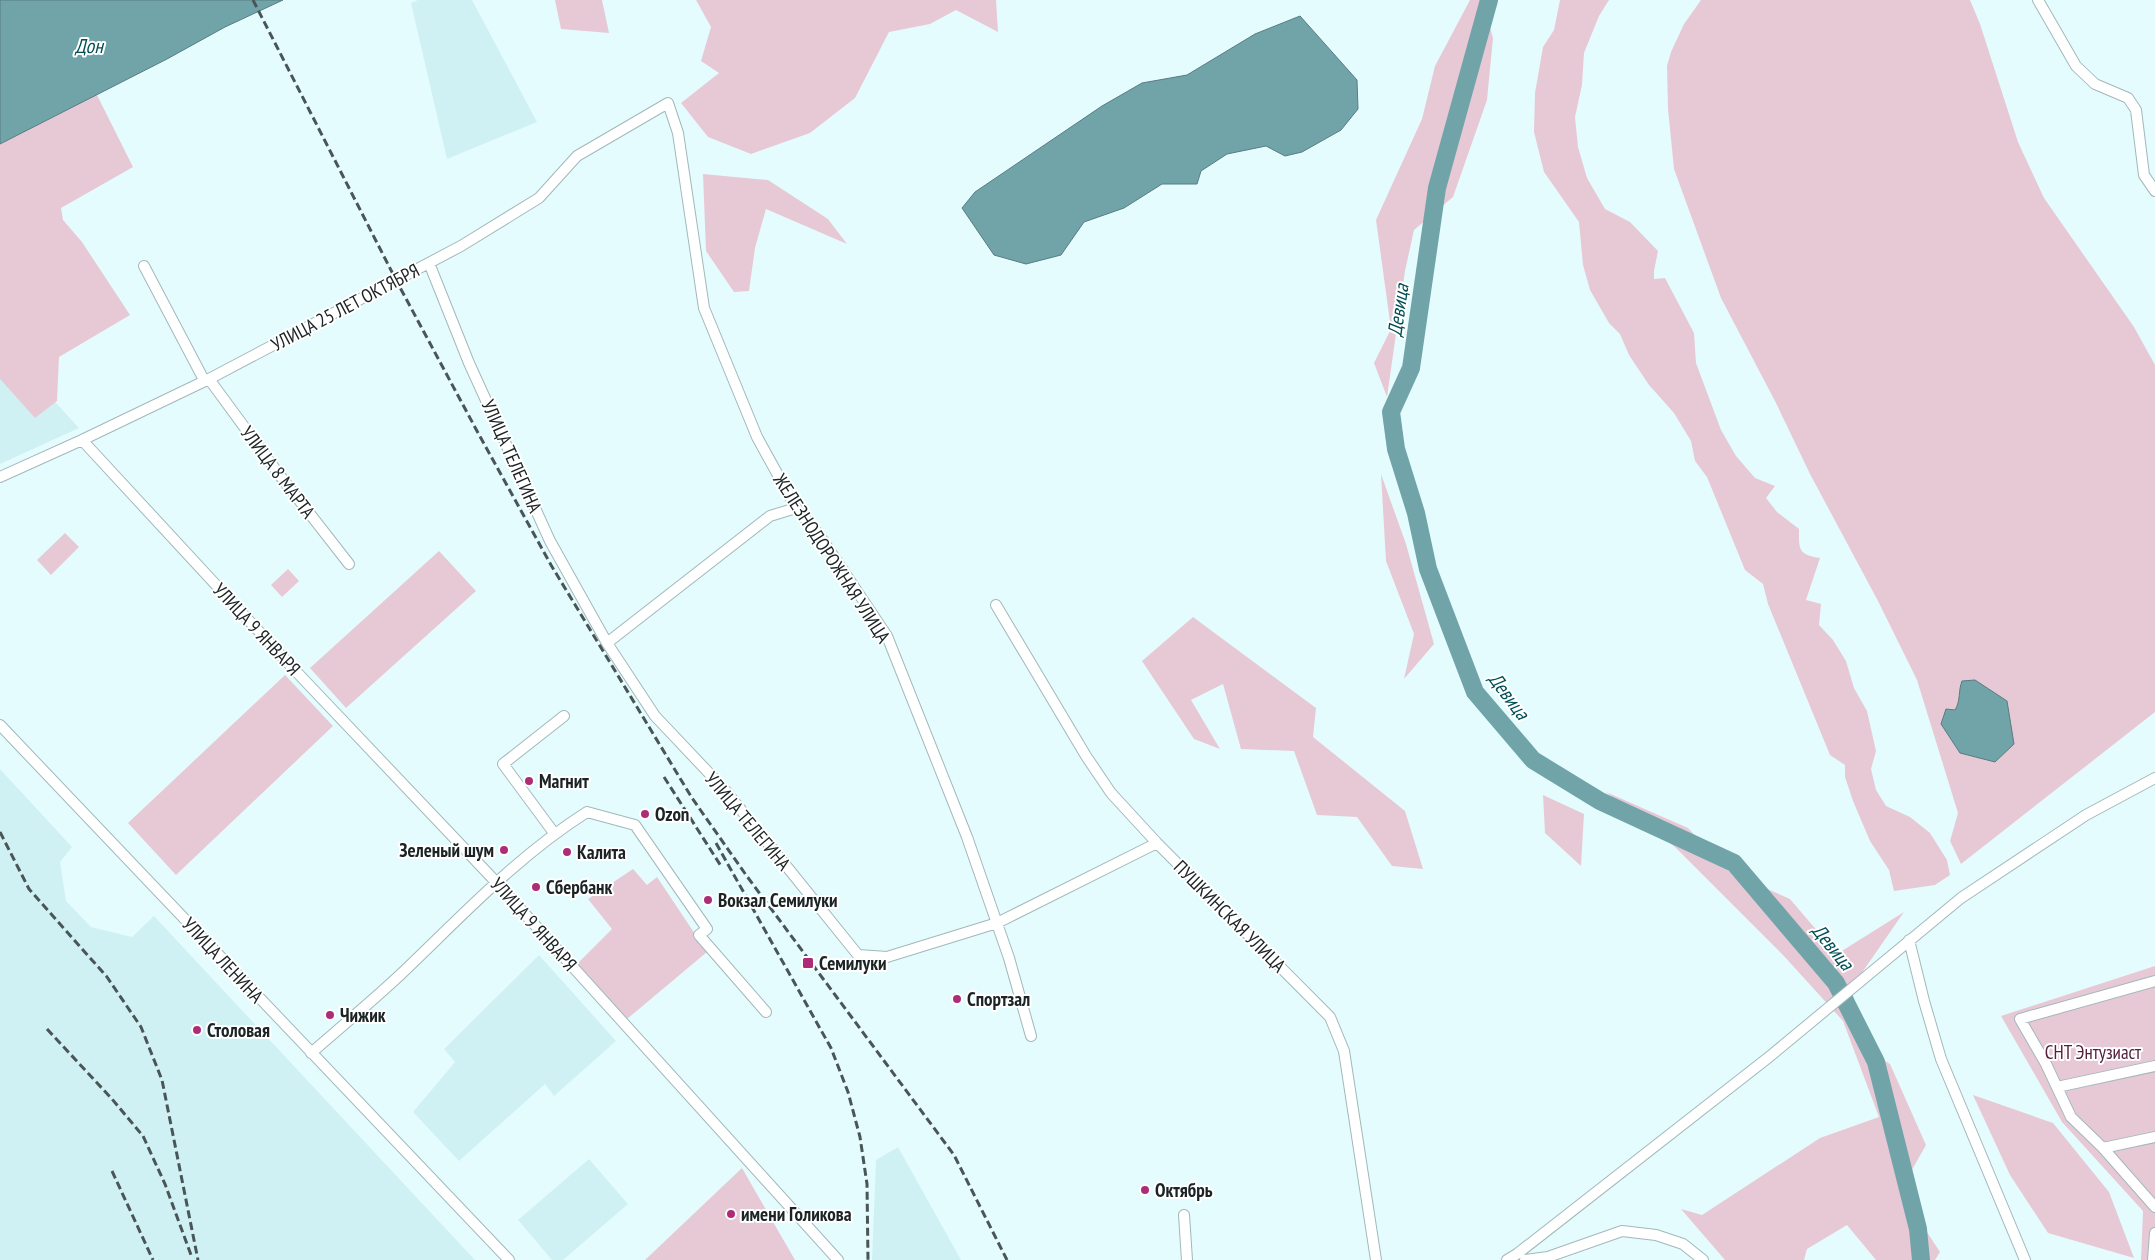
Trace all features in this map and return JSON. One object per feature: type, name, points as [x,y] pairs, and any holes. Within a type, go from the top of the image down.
[{"type":"street","points":[[2038,0],[2076,66],[2095,84],[2128,98],[2136,110],[2144,175],[2155,191]]},
{"type":"street","name":"УЛИЦА 25 ЛЕТ ОКТЯБРЯ","points":[[0,477],[82,440],[206,379],[461,246],[540,198],[577,156],[668,103]]},
{"type":"street","name":"ЖЕЛЕЗНОДОРОЖНАЯ УЛИЦА","points":[[668,103],[678,133],[704,308],[757,437],[796,508],[820,536],[886,636],[967,837],[997,923],[1031,1036]]},
{"type":"street","name":"УЛИЦА ТЕЛЕГИНА","points":[[429,263],[469,363],[550,541],[607,643],[655,716],[725,790],[858,955],[887,957],[997,923],[1157,843]]},
{"type":"street","name":"УЛИЦА 8 МАРТА","points":[[144,266],[206,379],[349,564]]},
{"type":"street","name":"УЛИЦА 9 ЯНВАРЯ","points":[[82,440],[290,665],[496,882],[838,1260]]},
{"type":"street","points":[[607,643],[770,516],[796,508]]},
{"type":"street","name":"ПУШКИНСКАЯ УЛИЦА","points":[[996,605],[1091,764],[1111,793],[1157,843],[1330,1017],[1344,1051],[1376,1260]]},
{"type":"street","points":[[554,833],[503,764],[564,716]]},
{"type":"street","name":"УЛИЦА ЛЕНИНА","points":[[0,725],[509,1260]]},
{"type":"street","points":[[1507,1260],[1769,1056],[1961,898],[2086,815],[2155,778]]},
{"type":"street","points":[[311,1052],[399,976],[496,882],[554,833],[587,812],[635,825],[706,930],[699,935],[766,1012]]},
{"type":"street","points":[[1909,940],[1941,1059],[2025,1260]]},
{"type":"street","points":[[2155,980],[2020,1019],[2071,1117],[2103,1148],[2155,1207]]},
{"type":"street","points":[[2057,1087],[2155,1066]]},
{"type":"street","points":[[2103,1148],[2155,1136]]},
{"type":"street","points":[[1184,1214],[1187,1260]]},
{"type":"street","points":[[1525,1260],[1548,1257],[1622,1231],[1656,1235],[1683,1244],[1703,1260]]},
{"type":"street","points":[[2153,1260],[2155,1233]]},
{"type":"shaded area","points":[[418,0],[472,0],[537,122],[447,159],[411,3]]},
{"type":"shaded area","points":[[0,342],[79,428],[0,464]]},
{"type":"shaded area","points":[[0,769],[72,847],[60,862],[66,901],[91,927],[132,937],[154,916],[475,1260],[0,1260]]},
{"type":"shaded area","points":[[539,955],[616,1041],[554,1096],[545,1084],[459,1161],[413,1112],[455,1062],[444,1049]]},
{"type":"shaded area","points":[[898,1147],[961,1260],[872,1260],[876,1160]]},
{"type":"shaded area","points":[[589,1159],[628,1204],[563,1260],[552,1260],[518,1220]]},
{"type":"green space","points":[[555,0],[602,0],[609,33],[561,29]]},
{"type":"green space","points":[[696,0],[996,0],[998,32],[956,10],[930,24],[889,32],[855,98],[810,133],[751,154],[708,137],[681,103],[719,73],[701,61],[711,27]]},
{"type":"green space","points":[[1470,0],[1482,0],[1493,38],[1487,100],[1453,197],[1414,230],[1405,271],[1387,397],[1374,363],[1391,329],[1376,220],[1422,119],[1435,66]]},
{"type":"green space","points":[[1560,0],[1609,0],[1599,16],[1584,53],[1582,85],[1575,117],[1578,147],[1587,178],[1605,209],[1630,222],[1658,251],[1654,279],[1665,278],[1694,333],[1696,363],[1721,430],[1736,456],[1755,478],[1775,486],[1766,498],[1777,512],[1799,529],[1801,550],[1807,555],[1820,558],[1806,600],[1821,604],[1819,625],[1833,640],[1846,661],[1854,688],[1867,711],[1876,751],[1871,769],[1876,790],[1886,806],[1910,817],[1930,833],[1947,860],[1950,875],[1935,885],[1894,891],[1889,870],[1870,841],[1853,801],[1845,777],[1845,765],[1830,755],[1768,604],[1763,584],[1745,570],[1707,477],[1695,461],[1691,441],[1674,413],[1649,385],[1629,355],[1620,334],[1609,323],[1590,290],[1583,265],[1579,222],[1544,172],[1534,132],[1535,93],[1543,47],[1554,30]]},
{"type":"green space","points":[[1701,0],[1970,0],[1980,24],[2018,142],[2044,198],[2134,327],[2155,365],[2155,712],[1961,864],[1950,841],[1958,813],[1917,680],[1721,298],[1674,169],[1668,109],[1667,66],[1671,52],[1684,24]]},
{"type":"green space","points":[[96,93],[133,167],[61,208],[63,220],[82,242],[130,315],[59,357],[57,401],[35,418],[0,379],[0,144]]},
{"type":"green space","points":[[703,174],[768,180],[828,219],[847,244],[766,209],[755,248],[749,291],[734,292],[706,251]]},
{"type":"green space","points":[[1381,474],[1406,544],[1434,644],[1404,679],[1414,634],[1386,561]]},
{"type":"green space","points":[[65,533],[79,547],[51,575],[37,560]]},
{"type":"green space","points":[[439,551],[476,591],[346,708],[310,668]]},
{"type":"green space","points":[[288,569],[299,581],[282,597],[271,585]]},
{"type":"green space","points":[[1193,617],[1316,708],[1313,737],[1405,811],[1423,869],[1392,866],[1357,817],[1317,815],[1294,751],[1241,749],[1223,684],[1191,700],[1220,749],[1194,739],[1142,661]]},
{"type":"green space","points":[[285,675],[333,726],[176,875],[128,823]]},
{"type":"green space","points":[[1606,792],[1688,828],[1731,873],[1790,899],[1837,954],[1904,912],[1852,987],[1860,1045],[1890,1064],[1926,1145],[1900,1191],[1940,1252],[1935,1260],[1876,1260],[1847,1225],[1807,1249],[1804,1260],[1725,1260],[1681,1209],[1702,1215],[1820,1138],[1879,1117],[1843,1021],[1783,955],[1676,848]]},
{"type":"green space","points":[[1543,795],[1584,814],[1581,866],[1545,833]]},
{"type":"green space","points":[[633,869],[647,885],[657,877],[707,952],[627,1019],[577,964],[612,929],[588,899]]},
{"type":"green space","name":"СНТ Энтузиаст","points":[[2155,966],[2155,1260],[2141,1260],[2143,1211],[2062,1122],[2001,1016]]},
{"type":"green space","points":[[1973,1095],[2053,1123],[2109,1192],[2134,1258],[2048,1233],[2010,1175]]},
{"type":"green space","name":"имени Голикова","points":[[742,1168],[795,1260],[645,1260]]},
{"type":"water","name":"Дон","points":[[0,0],[283,0],[225,27],[167,59],[0,144]]},
{"type":"water","points":[[1300,16],[1357,80],[1358,109],[1341,130],[1302,152],[1285,156],[1266,146],[1227,154],[1201,171],[1197,184],[1162,184],[1124,208],[1084,222],[1061,255],[1026,264],[994,255],[962,208],[975,192],[1102,106],[1142,83],[1187,75],[1255,34]]},
{"type":"water","points":[[1975,680],[2007,701],[2014,744],[1995,762],[1960,753],[1941,724],[1946,709],[1955,710],[1957,706],[1962,681]]},
{"type":"waterway","name":"Девица","points":[[1489,0],[1437,188],[1411,368],[1391,412],[1396,449],[1416,513],[1428,569],[1475,692],[1533,760],[1600,801],[1734,863],[1836,983],[1876,1062],[1918,1229],[1921,1260]]},
{"type":"railway","points":[[253,0],[396,280],[551,565],[692,798],[746,875],[954,1155],[1007,1260]]},
{"type":"railway","points":[[664,777],[721,866]]},
{"type":"railway","points":[[0,832],[29,889],[107,977],[141,1027],[162,1080],[198,1260]]},
{"type":"railway","points":[[716,843],[831,1048],[848,1092],[860,1137],[867,1184],[868,1260]]},
{"type":"railway","points":[[47,1029],[112,1099],[143,1136],[165,1184],[191,1255]]},
{"type":"railway","points":[[112,1171],[153,1260]]},
{"type":"place","name":"Магнит","points":[[529,781]]},
{"type":"place","name":"Ozon","points":[[645,814]]},
{"type":"place","name":"Зеленый шум","points":[[504,850]]},
{"type":"place","name":"Калита","points":[[567,852]]},
{"type":"place","name":"Сбербанк","points":[[536,887]]},
{"type":"place","name":"Вокзал Семилуки","points":[[708,900]]},
{"type":"place","name":"Семилуки","points":[[808,963]]},
{"type":"place","name":"Спортзал","points":[[957,999]]},
{"type":"place","name":"Чижик","points":[[330,1015]]},
{"type":"place","name":"Столовая","points":[[197,1030]]},
{"type":"place","name":"Октябрь","points":[[1145,1190]]},
{"type":"place","name":"имени Голикова","points":[[731,1214]]}]
